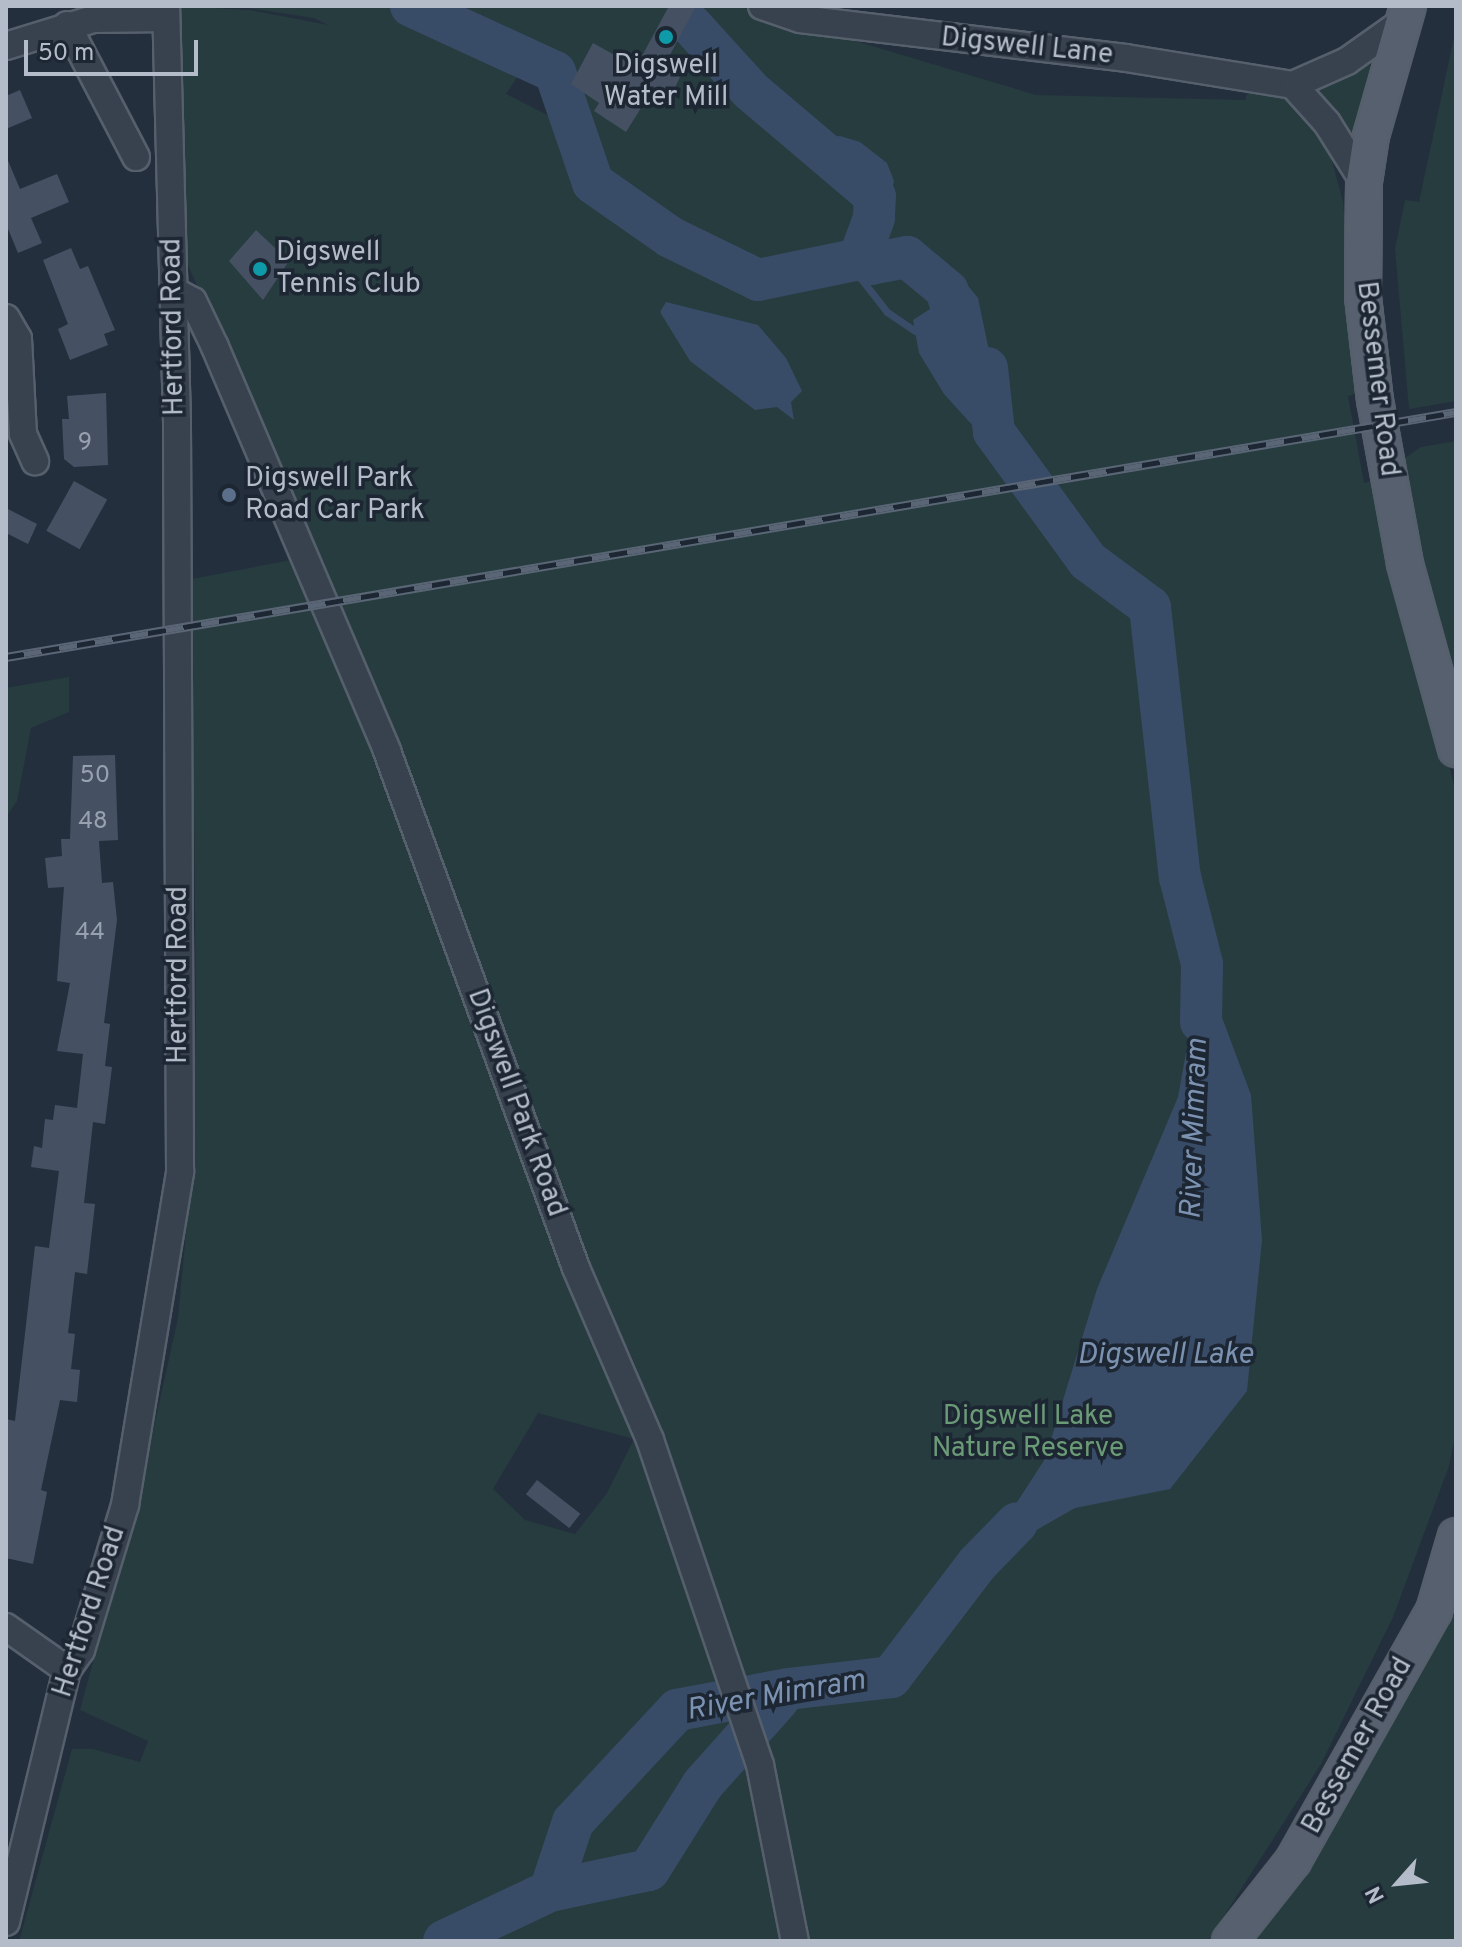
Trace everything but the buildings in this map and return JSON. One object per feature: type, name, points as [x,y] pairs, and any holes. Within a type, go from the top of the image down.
[{"type":"main road","name":"Bessemer Road","points":[[1405,14],[1378,104],[1364,182],[1363,297],[1375,400],[1405,564],[1456,749]]},
{"type":"main road","name":"Bessemer Road","points":[[1230,1941],[1293,1861],[1434,1611],[1456,1536]]},
{"type":"street","name":"Digswell Lane","points":[[762,6],[800,19],[1126,58],[1293,85]]},
{"type":"street","points":[[6,46],[67,25],[165,12]]},
{"type":"street","name":"Hertford Road","points":[[6,1922],[67,1670],[81,1650],[134,1469],[180,1172],[174,291],[165,12]]},
{"type":"street","points":[[1364,182],[1327,123],[1293,85],[1347,61],[1405,14]]},
{"type":"street","points":[[67,25],[136,157]]},
{"type":"street","name":"Digswell Park Road","points":[[174,291],[193,301],[215,347],[387,751],[576,1268],[650,1440],[728,1659],[760,1765],[795,1941]]},
{"type":"street","points":[[6,318],[18,339],[23,434],[35,461]]},
{"type":"street","points":[[6,1627],[67,1670]]},
{"type":"green space","name":"Digswell Lake Nature Reserve","points":[[176,6],[250,10],[328,25],[314,18],[234,6],[738,6],[1036,95],[1245,100],[1249,88],[1280,95],[1304,112],[1327,143],[1343,201],[1359,393],[1348,396],[1364,483],[1378,479],[1456,794],[1456,1430],[1449,1466],[1393,1617],[1321,1764],[1208,1941],[803,1941],[744,1683],[711,1576],[635,1364],[584,1253],[363,658],[179,245]],"holes":[[[532,55],[558,70],[579,131],[506,94]]]},
{"type":"green space","points":[[1456,28],[1456,401],[1409,409],[1395,249],[1405,200],[1419,202]]},
{"type":"green space","points":[[1367,62],[1372,67],[1357,133],[1349,135],[1314,94],[1317,85]]},
{"type":"green space","points":[[1456,441],[1456,686],[1426,593],[1396,464],[1421,447]]},
{"type":"green space","points":[[291,560],[376,754],[547,1219],[670,1518],[748,1777],[780,1941],[19,1941],[72,1749],[93,1749],[140,1762],[148,1741],[80,1710],[141,1485],[178,1318],[192,1168],[196,1019],[192,579]],"holes":[[[538,1413],[634,1439],[607,1493],[575,1534],[525,1520],[493,1489]]]},
{"type":"green space","points":[[69,677],[69,712],[31,728],[17,801],[6,817],[6,688]]},
{"type":"green space","points":[[1456,1549],[1456,1941],[1235,1941]]},
{"type":"water","points":[[840,136],[860,142],[887,163],[894,181],[885,216],[874,218],[871,206],[802,147],[808,140]]},
{"type":"water","points":[[916,255],[957,272],[978,298],[1002,413],[992,423],[974,427],[944,394],[919,353],[913,320],[930,309],[920,275],[905,257]]},
{"type":"water","points":[[666,302],[758,325],[786,358],[802,391],[791,402],[794,420],[777,407],[755,410],[690,361],[660,312]]},
{"type":"water","name":"Digswell Lake","points":[[1202,964],[1251,1095],[1262,1240],[1247,1391],[1170,1489],[1075,1508],[977,1564],[1045,1459],[1097,1289],[1178,1097]]},
{"type":"waterway","name":"River Mimram","points":[[411,6],[555,72],[593,183],[670,237],[758,280],[859,259],[871,264],[907,257],[948,291]]},
{"type":"waterway","name":"River Mimram","points":[[691,25],[751,91],[875,196],[874,218],[859,259]]},
{"type":"waterway","points":[[859,259],[855,271],[887,312],[915,331]]},
{"type":"waterway","name":"River Mimram","points":[[987,368],[994,432],[1088,561],[1150,607],[1180,877],[1202,964],[1201,1022]]},
{"type":"waterway","name":"River Mimram","points":[[444,1941],[550,1891],[573,1822],[677,1710],[788,1689],[891,1677],[977,1564],[1017,1523]]},
{"type":"waterway","points":[[550,1891],[649,1870],[703,1784],[778,1700]]},
{"type":"railway","points":[[6,657],[1456,412]]},
{"type":"place","name":"Digswell Water Mill","points":[[666,37]]},
{"type":"place","name":"Digswell Tennis Club","points":[[260,269]]},
{"type":"place","name":"Digswell Park Road Car Park","points":[[229,495]]}]
